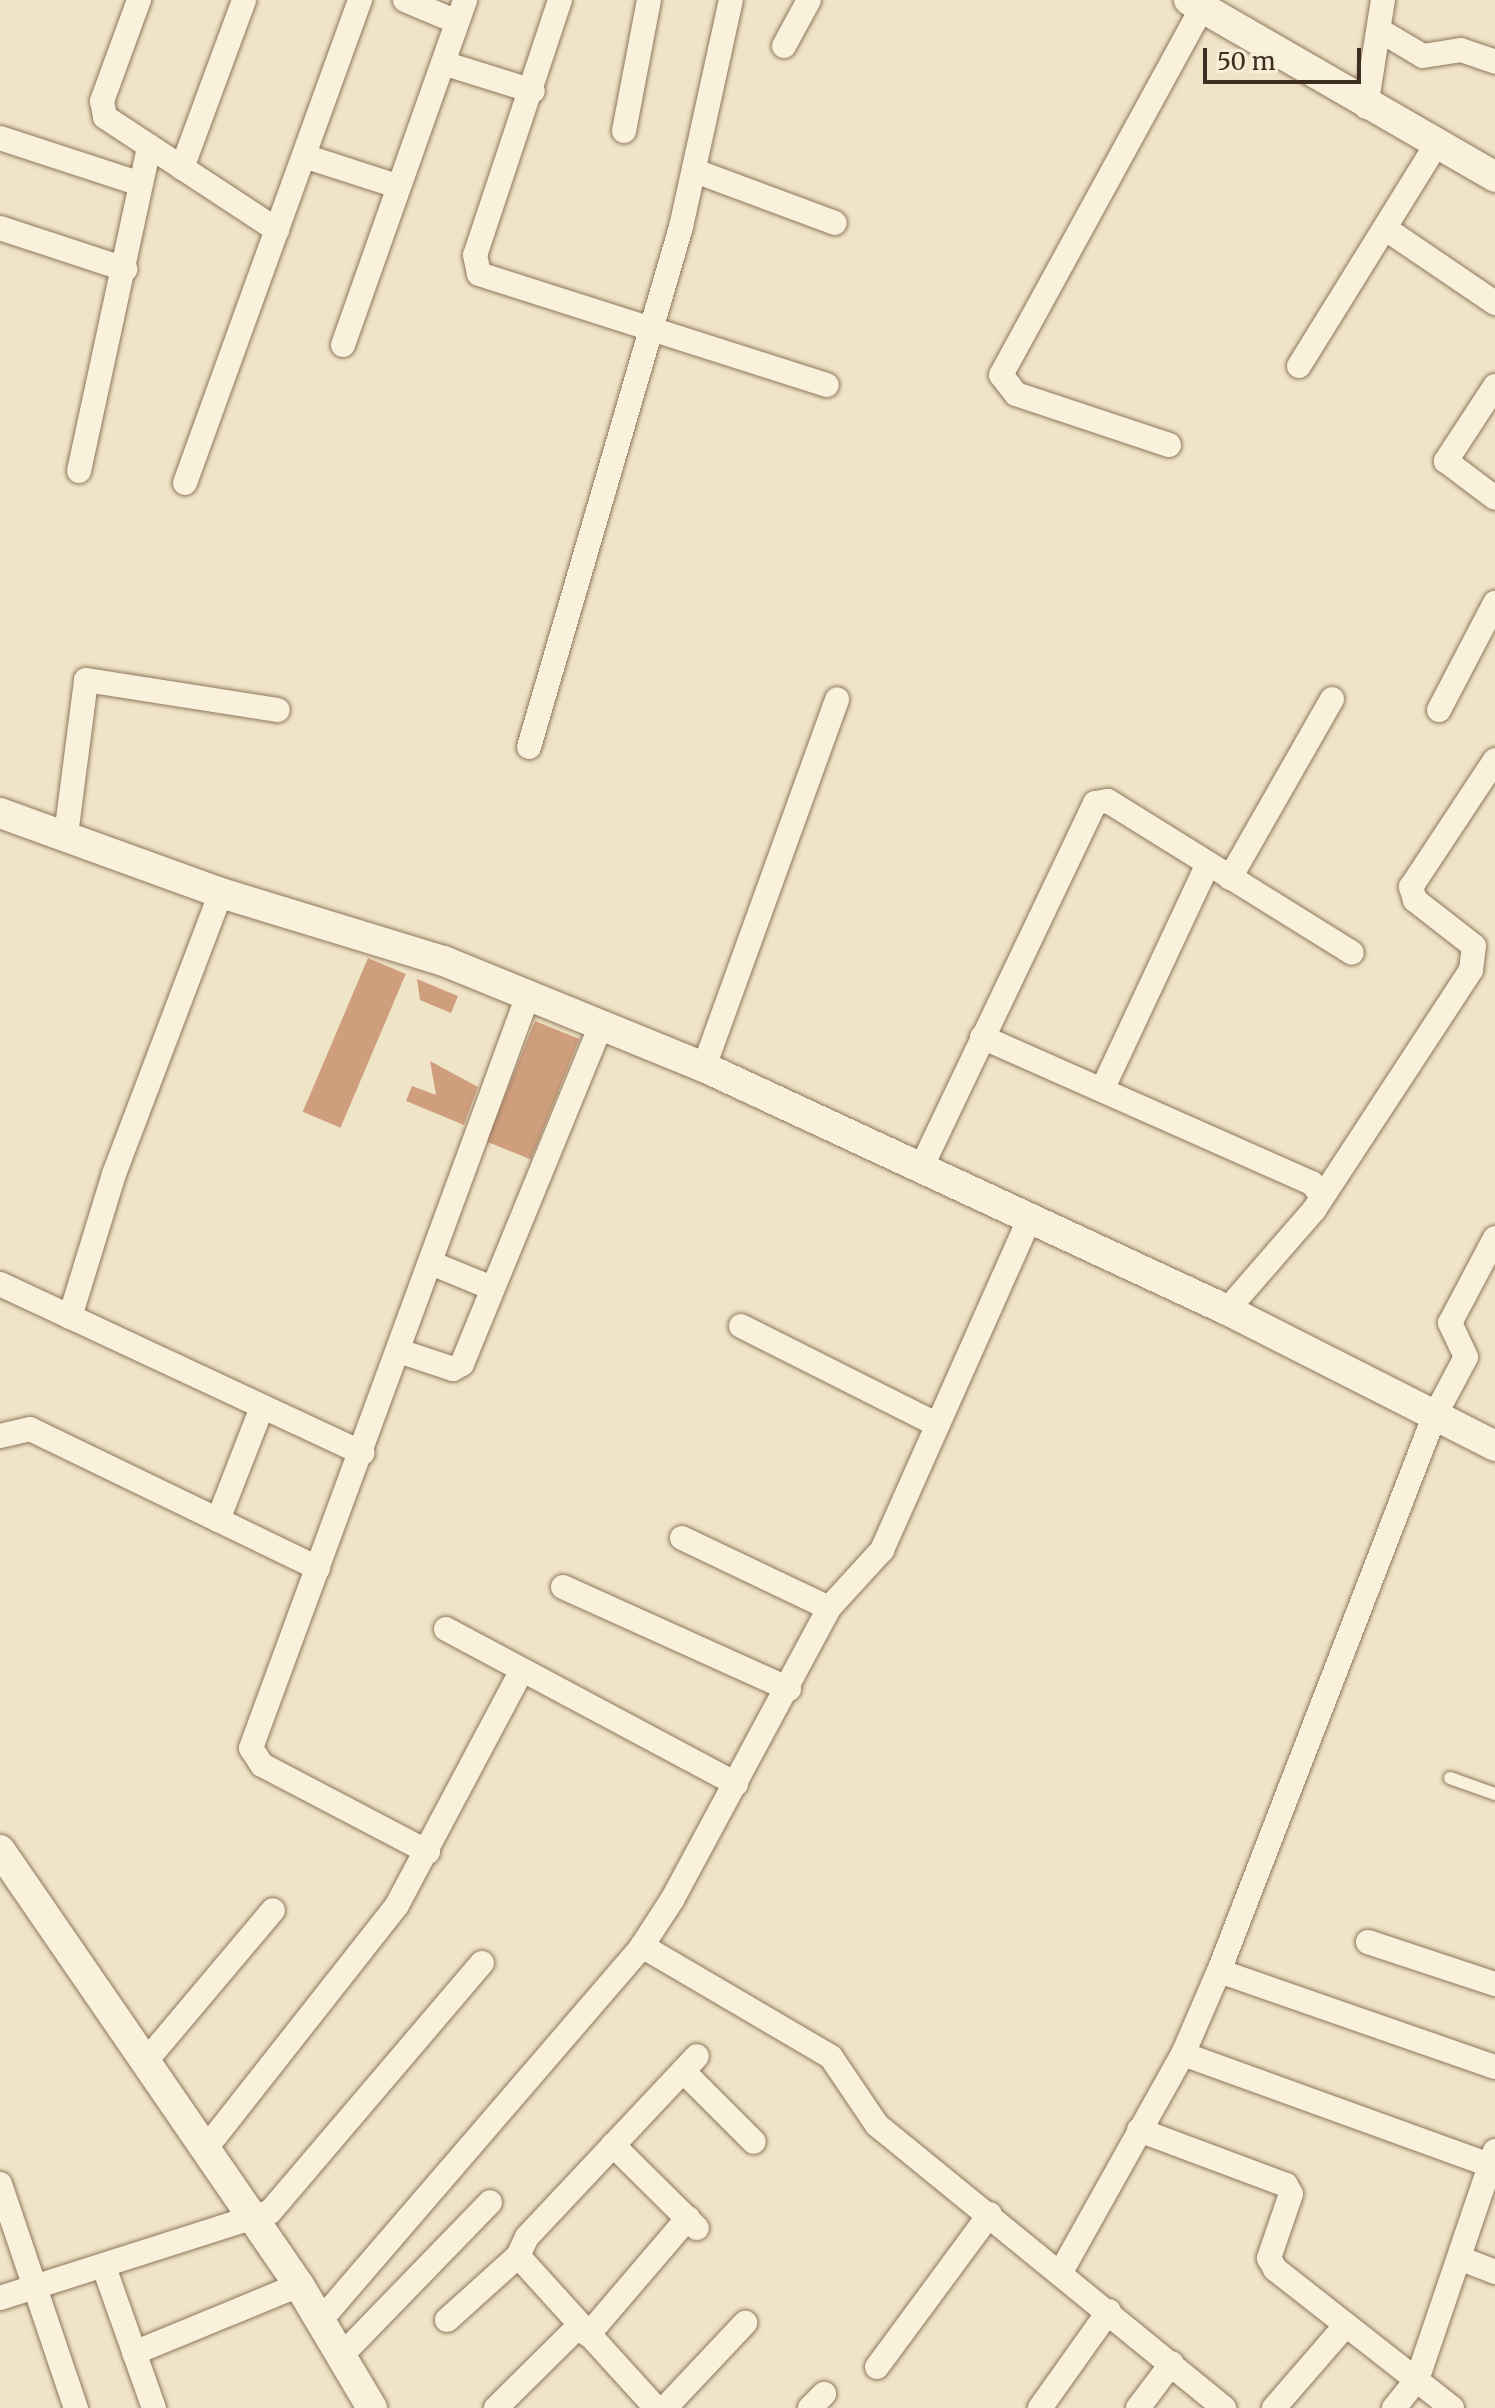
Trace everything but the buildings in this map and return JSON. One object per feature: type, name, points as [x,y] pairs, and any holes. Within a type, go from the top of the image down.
[{"type":"street","points":[[139,0],[102,109],[149,146],[277,230]]},
{"type":"street","points":[[182,168],[244,0]]},
{"type":"street","points":[[185,483],[360,0]]},
{"type":"street","points":[[343,345],[461,11],[405,0]]},
{"type":"street","points":[[560,0],[475,265],[479,274],[651,332],[827,385]]},
{"type":"street","points":[[624,131],[649,0]]},
{"type":"street","points":[[529,747],[695,171],[731,0]]},
{"type":"street","points":[[784,46],[809,0]]},
{"type":"street","points":[[1366,107],[1383,0]]},
{"type":"street","points":[[1169,445],[1016,394],[1001,375],[1196,4],[1366,107],[1495,177]]},
{"type":"street","points":[[1379,30],[1433,59],[1461,50],[1495,62]]},
{"type":"street","points":[[443,63],[533,91]]},
{"type":"street","points":[[0,138],[141,184]]},
{"type":"street","points":[[1299,366],[1436,145]]},
{"type":"street","points":[[79,471],[125,269],[149,146]]},
{"type":"street","points":[[304,156],[397,186]]},
{"type":"street","points":[[695,171],[835,223]]},
{"type":"street","points":[[0,228],[125,269]]},
{"type":"street","points":[[1386,229],[1495,303]]},
{"type":"street","points":[[1495,386],[1446,461],[1495,498]]},
{"type":"street","points":[[1439,710],[1495,603]]},
{"type":"street","points":[[66,835],[86,680],[278,710]]},
{"type":"street","points":[[704,1067],[837,699]]},
{"type":"street","points":[[1230,878],[1332,699]]},
{"type":"street","points":[[1495,760],[1411,887],[1426,910],[1495,963]]},
{"type":"street","points":[[921,1168],[1089,807],[1108,801],[1352,953]]},
{"type":"street","points":[[0,813],[221,893],[444,961],[599,1030],[704,1067],[1227,1310],[1495,1446]]},
{"type":"street","points":[[1102,1090],[1208,864]]},
{"type":"street","points":[[70,1317],[114,1174],[221,893]]},
{"type":"street","points":[[1227,1310],[1322,1197],[1471,970],[1474,946]]},
{"type":"street","points":[[428,1852],[254,1757],[253,1735],[362,1453],[527,998]]},
{"type":"street","points":[[399,1351],[459,1367],[599,1030]]},
{"type":"street","points":[[982,1037],[1312,1183],[1322,1197]]},
{"type":"street","points":[[320,2321],[642,1946],[789,1689],[829,1608],[882,1550],[1029,1220]]},
{"type":"street","points":[[1061,2272],[1183,2054],[1219,1971],[1434,1417],[1467,1354],[1451,1319],[1495,1238]]},
{"type":"street","points":[[431,1263],[492,1288]]},
{"type":"street","points":[[0,1284],[362,1453]]},
{"type":"street","points":[[741,1326],[938,1425]]},
{"type":"street","points":[[218,1520],[262,1407]]},
{"type":"street","points":[[0,1436],[30,1429],[318,1568]]},
{"type":"street","points":[[682,1538],[829,1608]]},
{"type":"street","points":[[563,1587],[789,1689]]},
{"type":"street","points":[[446,1629],[736,1784]]},
{"type":"street","points":[[206,2148],[397,1905],[428,1852],[522,1670]]},
{"type":"street","points":[[0,1850],[255,2219],[299,2285],[372,2408]]},
{"type":"street","points":[[146,2061],[273,1910]]},
{"type":"street","points":[[1368,1942],[1495,1984]]},
{"type":"street","points":[[642,1946],[831,2057],[877,2125],[1109,2311],[1224,2408]]},
{"type":"street","points":[[0,2298],[255,2219],[291,2193],[482,1963]]},
{"type":"street","points":[[1219,1971],[1495,2067]]},
{"type":"street","points":[[1183,2054],[1494,2161],[1484,2220],[1459,2258],[1417,2380],[1394,2408]]},
{"type":"street","points":[[447,2320],[518,2256],[520,2245],[690,2064],[754,2142]]},
{"type":"street","points":[[1139,2130],[1286,2185],[1291,2194],[1269,2258],[1346,2325],[1452,2408]]},
{"type":"street","points":[[496,2408],[584,2330],[693,2223],[613,2145]]},
{"type":"street","points":[[0,2184],[40,2286],[76,2408]]},
{"type":"street","points":[[341,2356],[490,2202]]},
{"type":"street","points":[[877,2367],[990,2214]]},
{"type":"street","points":[[518,2256],[653,2406],[745,2323]]},
{"type":"street","points":[[1459,2258],[1495,2272]]},
{"type":"street","points":[[104,2267],[151,2407]]},
{"type":"street","points":[[134,2353],[299,2285]]},
{"type":"street","points":[[1040,2408],[1109,2311]]},
{"type":"street","points":[[1274,2408],[1346,2325]]},
{"type":"street","points":[[1138,2408],[1172,2363]]},
{"type":"lane","points":[[1450,1778],[1495,1794]]}]
